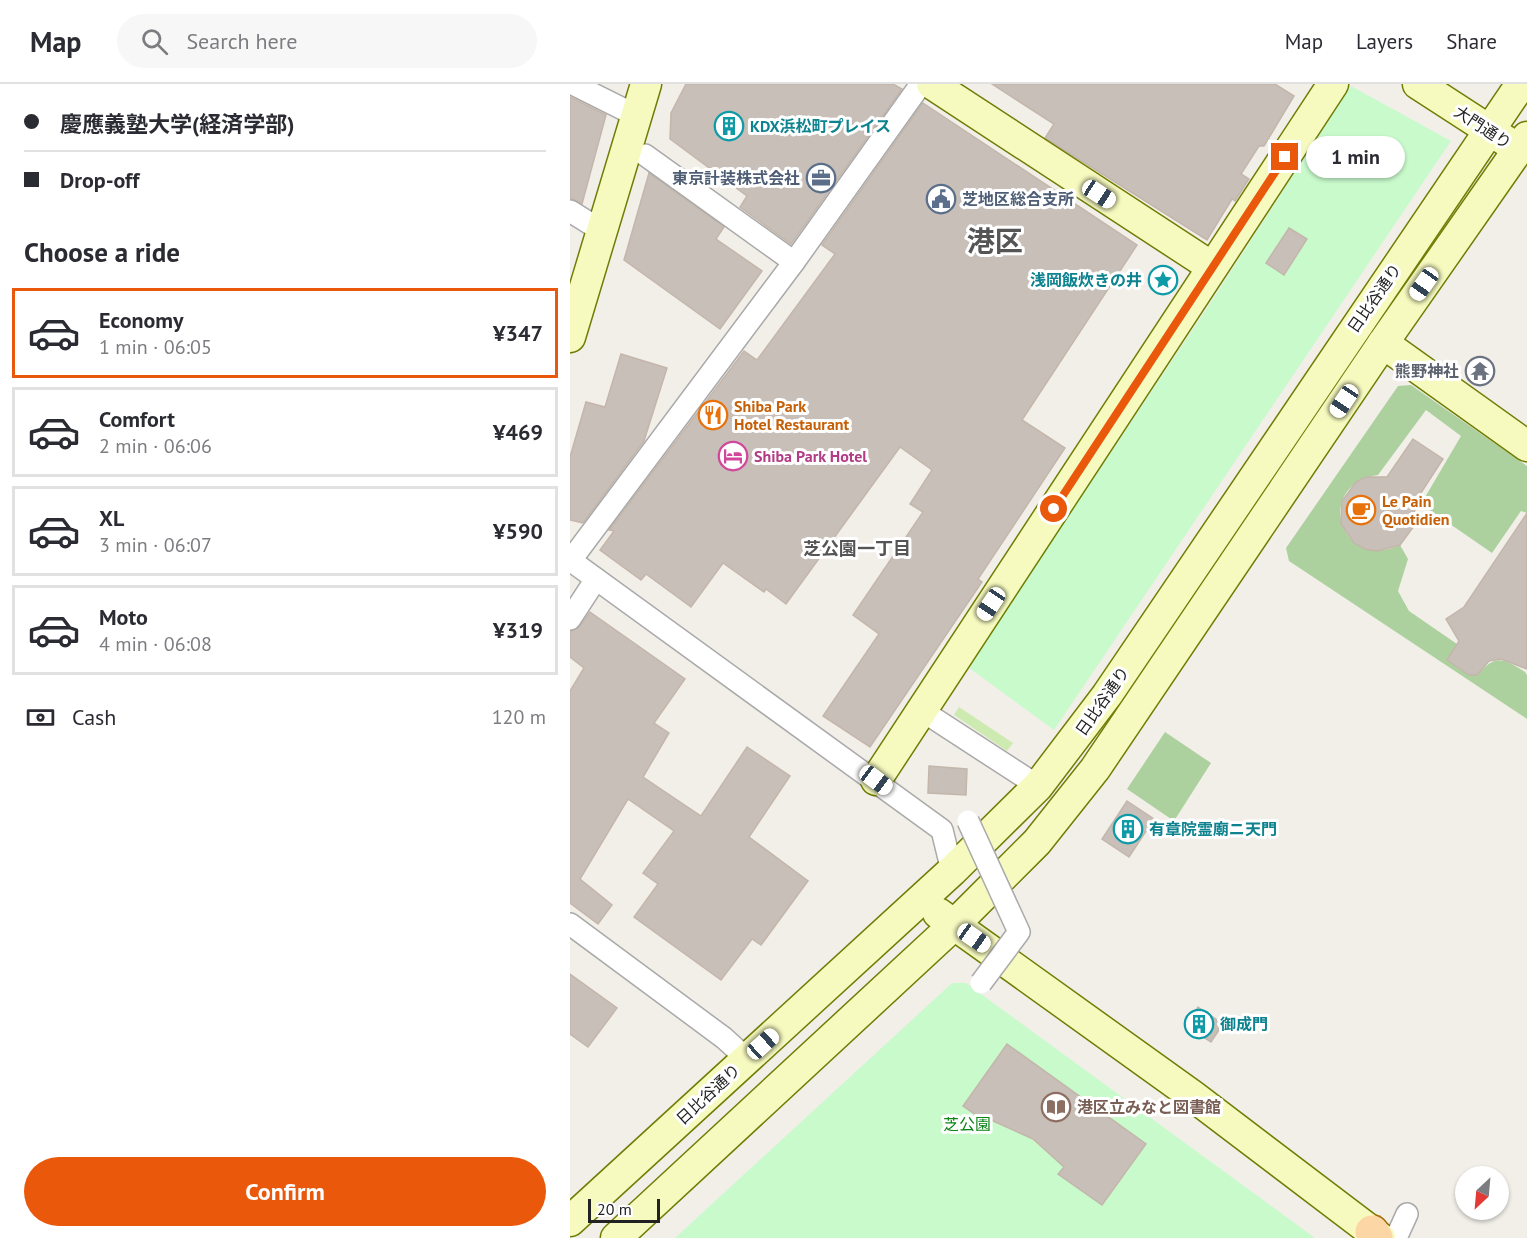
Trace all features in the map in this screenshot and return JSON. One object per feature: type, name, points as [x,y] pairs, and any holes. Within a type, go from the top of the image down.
[{"type":"main road","points":[[570,337],[646,84]]},
{"type":"main road","points":[[932,84],[1212,267]]},
{"type":"main road","points":[[876,780],[1333,84]]},
{"type":"main road","name":"大門通り","points":[[1418,84],[1490,130],[1523,143]]},
{"type":"main road","name":"日比谷通り","points":[[570,1221],[907,913],[1038,786],[1107,695],[1521,84]]},
{"type":"main road","name":"日比谷通り","points":[[616,1238],[955,924],[1037,842],[1095,769],[1383,343],[1523,143]]},
{"type":"main road","points":[[1383,343],[1527,446]]},
{"type":"main road","points":[[952,871],[955,924]]},
{"type":"main road","points":[[907,913],[915,910],[933,911],[955,924],[1193,1096],[1381,1237]]},
{"type":"street","points":[[573,84],[637,116]]},
{"type":"street","points":[[921,84],[794,262],[570,560],[942,830],[952,871]]},
{"type":"street","points":[[645,155],[794,262]]},
{"type":"street","points":[[570,211],[602,231]]},
{"type":"street","points":[[570,619],[596,579]]},
{"type":"street","points":[[921,710],[1038,786]]},
{"type":"street","points":[[968,821],[1019,932],[981,983]]},
{"type":"street","points":[[570,924],[724,1038],[747,1059]]},
{"type":"street","points":[[1381,1237],[1407,1214]]},
{"type":"green space","points":[[1351,86],[1451,141],[1054,730],[968,667],[1207,308]]},
{"type":"green space","points":[[1411,385],[1527,466],[1527,513],[1521,511],[1492,553],[1421,504],[1461,436],[1426,410],[1378,475],[1358,482],[1346,494],[1341,509],[1342,524],[1350,537],[1362,547],[1379,550],[1400,545],[1408,559],[1398,591],[1409,611],[1457,644],[1477,675],[1489,664],[1500,660],[1525,672],[1527,675],[1527,719],[1289,561],[1286,548],[1398,386]]},
{"type":"green space","points":[[959,707],[1013,743],[1007,751],[954,715]]},
{"type":"green space","points":[[1165,732],[1211,763],[1174,821],[1127,789]]},
{"type":"green space","name":"芝公園","points":[[952,983],[966,983],[1315,1238],[675,1238]]},
{"type":"building","points":[[686,84],[893,84],[902,89],[791,244],[740,207],[747,196],[670,139],[671,113]]},
{"type":"building","points":[[992,84],[1275,84],[1294,96],[1264,146],[1259,146],[1241,174],[1249,179],[1235,201],[1232,199],[1207,240],[1045,138],[1054,124]]},
{"type":"building","points":[[570,97],[606,115],[582,204],[570,198]]},
{"type":"building","points":[[923,103],[1137,245],[1022,420],[1065,448],[978,579],[982,582],[870,747],[823,716],[879,634],[853,615],[923,512],[910,504],[932,470],[900,447],[786,604],[766,589],[764,592],[723,563],[691,607],[646,574],[641,580],[600,550],[614,531],[609,530],[744,351],[757,360],[835,254],[822,245]]},
{"type":"building","points":[[649,173],[724,227],[716,239],[762,271],[720,329],[624,260]]},
{"type":"building","points":[[1289,228],[1307,239],[1284,275],[1266,263]]},
{"type":"building","points":[[621,354],[667,368],[644,441],[583,523],[570,520],[570,457],[586,402],[605,407]]},
{"type":"building","points":[[1413,439],[1443,459],[1415,502],[1414,526],[1400,545],[1377,551],[1365,549],[1354,543],[1341,524],[1342,501],[1356,482],[1366,477],[1387,477]]},
{"type":"building","points":[[1527,513],[1527,669],[1501,659],[1489,661],[1477,675],[1469,675],[1447,660],[1459,641],[1446,619],[1464,607]]},
{"type":"building","points":[[590,612],[685,679],[654,723],[669,733],[643,777],[701,816],[747,747],[790,776],[749,837],[808,881],[761,945],[752,939],[721,980],[634,917],[658,884],[643,873],[674,831],[628,799],[580,879],[612,905],[598,924],[570,903],[570,691],[584,668],[570,657],[570,632],[580,626]]},
{"type":"building","points":[[929,766],[967,769],[966,795],[928,793]]},
{"type":"building","name":"有章院霊廟ニ天門","points":[[1127,801],[1154,819],[1129,857],[1102,839]]},
{"type":"building","points":[[570,974],[617,1008],[588,1047],[570,1034]]},
{"type":"building","name":"御成門","points":[[1198,1007],[1223,1024],[1211,1042],[1186,1026]]},
{"type":"building","points":[[1007,1044],[1146,1144],[1102,1205],[1058,1174],[1064,1167],[1033,1139],[991,1120],[989,1124],[963,1106]]},
{"type":"place","name":"KDX浜松町プレイス","points":[[729,126]]},
{"type":"place","name":"東京計装株式会社","points":[[821,178]]},
{"type":"place","name":"芝地区総合支所","points":[[941,199]]},
{"type":"place","name":"浅岡飯炊きの井","points":[[1163,280]]},
{"type":"place","name":"熊野神社","points":[[1480,371]]},
{"type":"place","name":"Shiba Park Hotel Restaurant","points":[[713,415]]},
{"type":"place","name":"Shiba Park Hotel","points":[[733,456]]},
{"type":"place","name":"Le Pain Quotidien","points":[[1361,510]]},
{"type":"place","name":"有章院霊廟ニ天門","points":[[1128,829]]},
{"type":"place","name":"御成門","points":[[1199,1024]]},
{"type":"place","name":"港区立みなと図書館","points":[[1056,1107]]},
{"type":"district","name":"港区","points":[[995,240]]},
{"type":"district","name":"芝公園一丁目","points":[[857,548]]},
{"type":"route","points":[[1054,509],[1285,157]]}]
